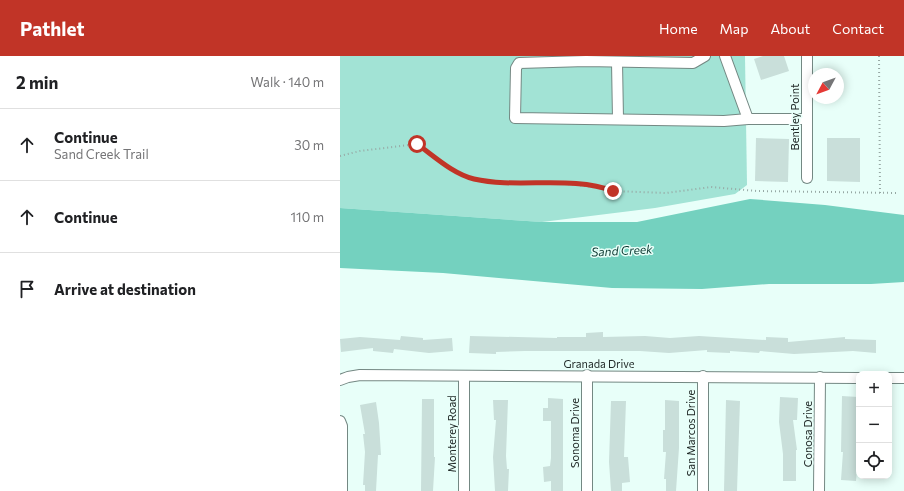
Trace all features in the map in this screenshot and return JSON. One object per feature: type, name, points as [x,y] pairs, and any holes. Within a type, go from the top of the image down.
[{"type":"street","points":[[705,56],[693,63],[519,63],[516,68],[515,118],[724,121],[748,119],[807,119]]},
{"type":"street","points":[[725,56],[748,119]]},
{"type":"street","name":"Bentley Point","points":[[807,56],[807,178]]},
{"type":"street","points":[[617,62],[618,119]]},
{"type":"street","name":"Granada Drive","points":[[340,380],[360,375],[856,378]]},
{"type":"street","name":"Monterey Road","points":[[464,376],[464,491]]},
{"type":"street","name":"Sonoma Drive","points":[[587,376],[587,491]]},
{"type":"street","name":"San Marcos Drive","points":[[703,376],[703,491]]},
{"type":"street","name":"Conosa Drive","points":[[819,491],[820,378]]},
{"type":"street","points":[[892,378],[904,378]]},
{"type":"street","points":[[340,421],[342,426],[342,491]]},
{"type":"path","points":[[879,56],[880,193]]},
{"type":"path","points":[[340,156],[360,151],[417,144],[454,170],[472,178],[493,182],[557,183],[604,188],[613,191],[666,193],[711,187],[758,191],[898,193]]},
{"type":"shaded area","points":[[340,56],[745,56],[747,185],[735,194],[655,208],[542,222],[340,208]]},
{"type":"water","name":"Sand Creek","points":[[750,199],[825,205],[904,215],[904,282],[871,284],[769,284],[702,289],[612,288],[443,273],[340,268],[340,208],[542,222],[637,222]]},
{"type":"building","points":[[763,56],[784,56],[789,71],[761,80],[754,59]]},
{"type":"building","points":[[756,138],[789,139],[788,182],[755,181]]},
{"type":"building","points":[[827,138],[860,138],[860,182],[827,181]]},
{"type":"building","points":[[603,332],[603,337],[645,336],[670,338],[699,336],[766,340],[766,337],[788,338],[788,342],[845,337],[845,339],[876,340],[876,353],[853,351],[794,354],[760,351],[759,353],[730,351],[730,353],[707,352],[707,350],[669,353],[640,351],[525,351],[496,352],[496,354],[469,353],[470,336],[557,338],[586,337],[586,333]]},
{"type":"building","points":[[401,336],[423,338],[423,340],[452,338],[453,351],[429,353],[394,349],[393,353],[373,351],[373,348],[341,352],[340,339],[360,337],[400,340]]},
{"type":"building","points":[[842,396],[856,397],[856,481],[841,480],[843,452],[841,452]]},
{"type":"building","points":[[780,397],[798,398],[797,420],[793,420],[797,450],[796,481],[783,481],[783,454],[779,422]]},
{"type":"building","points":[[548,398],[563,399],[563,491],[551,491],[551,481],[544,482],[543,467],[550,466],[551,458],[551,421],[543,421],[543,408],[548,408]]},
{"type":"building","points":[[422,399],[434,399],[435,457],[433,491],[421,491]]},
{"type":"building","points":[[493,400],[508,400],[506,456],[507,469],[509,469],[508,491],[495,491],[493,457],[496,420],[494,420]]},
{"type":"building","points":[[665,400],[679,401],[679,448],[676,491],[666,491],[666,479],[664,479],[666,452],[663,452]]},
{"type":"building","points":[[726,400],[740,401],[737,491],[724,491]]},
{"type":"building","points":[[611,401],[626,401],[624,457],[628,457],[630,482],[622,483],[622,491],[611,491],[609,462]]},
{"type":"building","points":[[376,402],[381,455],[378,455],[376,491],[365,491],[365,485],[363,485],[365,452],[363,434],[365,434],[360,405]]},
{"type":"route","points":[[417,144],[454,170],[472,178],[493,182],[557,183],[604,188],[613,191]]}]
